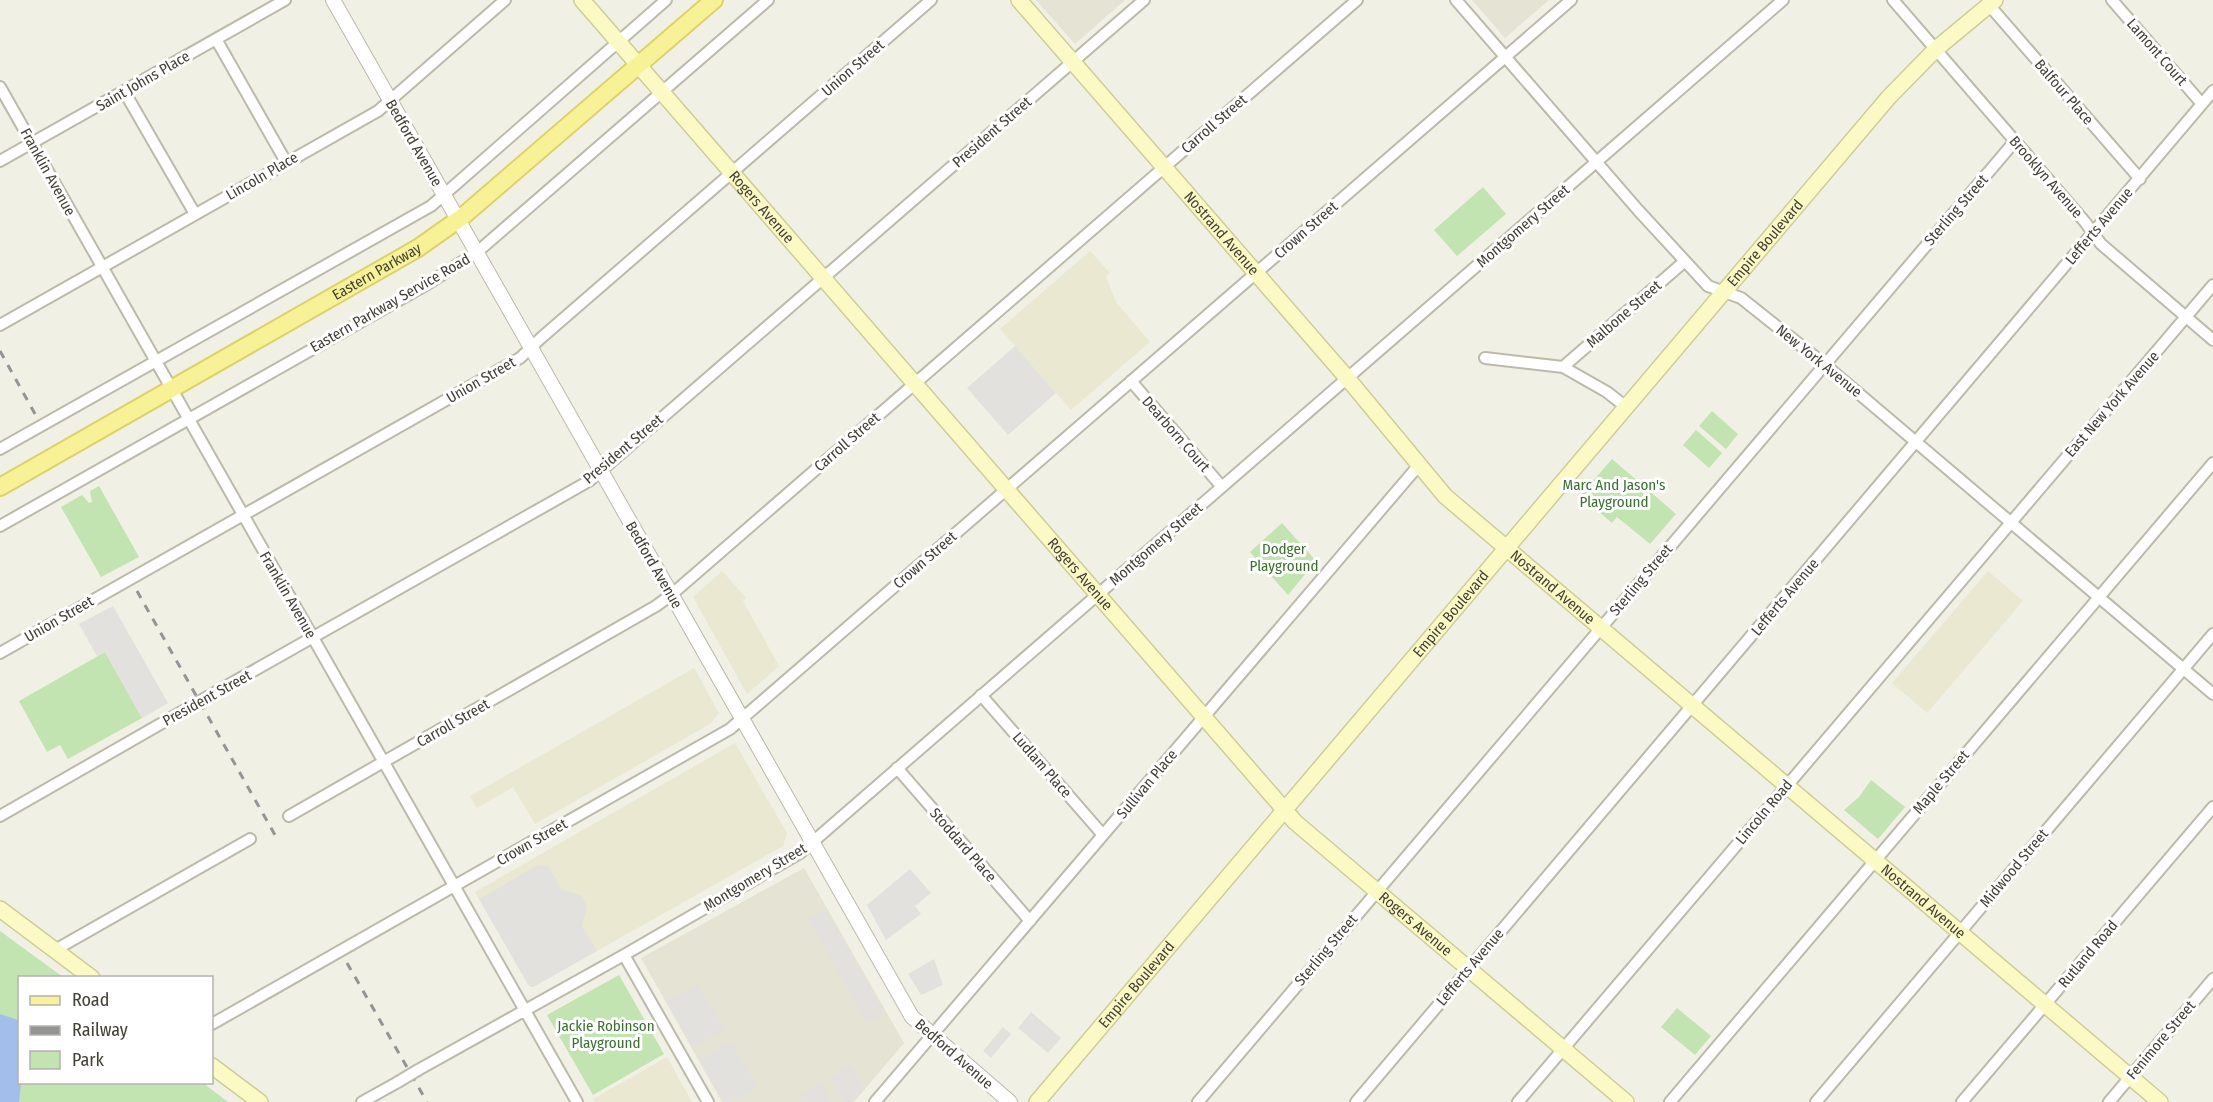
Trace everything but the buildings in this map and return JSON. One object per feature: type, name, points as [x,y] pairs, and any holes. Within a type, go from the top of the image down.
[{"type":"main road","name":"Rogers Avenue","points":[[582,0],[1295,823],[1626,1102]]},
{"type":"main road","name":"Eastern Parkway","points":[[0,487],[418,248],[458,220],[714,0]]},
{"type":"main road","name":"Nostrand Avenue","points":[[1019,0],[1348,379],[1445,496],[2160,1102]]},
{"type":"main road","name":"Empire Boulevard","points":[[1037,1102],[1889,97],[1936,49],[1992,2]]},
{"type":"main road","points":[[0,909],[89,976]]},
{"type":"main road","points":[[213,1067],[260,1102]]},
{"type":"street","name":"Saint Johns Place","points":[[0,162],[285,0]]},
{"type":"street","name":"Bedford Avenue","points":[[333,0],[912,1017],[1010,1102]]},
{"type":"street","name":"Lincoln Place","points":[[0,325],[378,111],[505,0]]},
{"type":"street","points":[[0,449],[431,206],[666,0]]},
{"type":"street","name":"Eastern Parkway Service Road","points":[[0,526],[424,286],[476,253],[768,0]]},
{"type":"street","name":"Union Street","points":[[0,653],[519,358],[931,0]]},
{"type":"street","name":"President Street","points":[[0,816],[580,486],[1144,0]]},
{"type":"street","name":"Carroll Street","points":[[289,816],[656,606],[671,595],[1357,0]]},
{"type":"street","name":"New York Avenue","points":[[1456,0],[1708,286],[1741,298],[1824,364],[2213,694]]},
{"type":"street","name":"Crown Street","points":[[213,1023],[730,729],[1571,0]]},
{"type":"street","name":"Montgomery Street","points":[[362,1102],[800,853],[1784,0]]},
{"type":"street","name":"Brooklyn Avenue","points":[[1893,0],[2101,244],[2213,340]]},
{"type":"street","name":"Lamont Court","points":[[2112,0],[2202,104]]},
{"type":"street","name":"Balfour Place","points":[[1992,2],[2140,179]]},
{"type":"street","points":[[216,39],[286,162]]},
{"type":"street","name":"Franklin Avenue","points":[[0,87],[577,1102]]},
{"type":"street","points":[[124,91],[195,214]]},
{"type":"street","name":"Lefferts Avenue","points":[[1356,1102],[2213,92]]},
{"type":"street","name":"Sterling Street","points":[[1198,1102],[2015,141]]},
{"type":"street","name":"Malbone Street","points":[[1563,367],[1685,261]]},
{"type":"street","name":"East New York Avenue","points":[[2010,522],[2213,285]]},
{"type":"street","points":[[1485,358],[1563,367],[1607,392],[1626,407]]},
{"type":"street","name":"Dearborn Court","points":[[1131,381],[1222,487]]},
{"type":"street","name":"Maple Street","points":[[1670,1102],[2213,463]]},
{"type":"street","name":"Sullivan Place","points":[[875,1102],[1419,465]]},
{"type":"street","name":"Lincoln Road","points":[[1518,1102],[2010,522]]},
{"type":"street","name":"Midwood Street","points":[[1816,1102],[2213,634]]},
{"type":"street","name":"Ludlam Place","points":[[981,695],[1103,836]]},
{"type":"street","name":"Stoddard Place","points":[[897,768],[1030,921]]},
{"type":"street","name":"Rutland Road","points":[[1962,1102],[2213,807]]},
{"type":"street","points":[[55,950],[249,839]]},
{"type":"street","points":[[624,955],[708,1102]]},
{"type":"street","name":"Fenimore Street","points":[[2109,1102],[2213,979]]},
{"type":"shaded area","points":[[1036,0],[1125,0],[1075,44]]},
{"type":"shaded area","points":[[1472,0],[1549,0],[1505,38]]},
{"type":"shaded area","points":[[1090,251],[1110,273],[1106,277],[1116,302],[1150,342],[1071,410],[1000,329]]},
{"type":"shaded area","points":[[1015,346],[1056,393],[1008,435],[967,388]]},
{"type":"shaded area","points":[[722,571],[746,598],[743,601],[779,666],[747,694],[693,597]]},
{"type":"shaded area","points":[[1988,571],[2023,601],[1927,713],[1892,683]]},
{"type":"shaded area","points":[[113,606],[168,703],[142,718],[105,652],[97,656],[79,624]]},
{"type":"shaded area","points":[[694,668],[719,713],[710,724],[535,824],[513,787],[477,808],[470,796]]},
{"type":"shaded area","points":[[735,743],[787,833],[783,846],[533,987],[529,986],[475,892]]},
{"type":"shaded area","points":[[538,865],[549,867],[562,890],[581,895],[584,899],[587,907],[582,926],[597,951],[533,987],[529,986],[479,899]]},
{"type":"shaded area","points":[[804,868],[904,1043],[854,1102],[722,1102],[641,958]]},
{"type":"shaded area","points":[[910,869],[931,893],[915,906],[921,914],[886,940],[867,905]]},
{"type":"shaded area","points":[[825,909],[884,1013],[867,1023],[808,919]]},
{"type":"shaded area","points":[[934,959],[943,985],[921,995],[908,974]]},
{"type":"shaded area","points":[[698,984],[724,1029],[693,1047],[667,1001]]},
{"type":"shaded area","points":[[1031,1012],[1061,1038],[1048,1053],[1018,1028]]},
{"type":"shaded area","points":[[1003,1027],[1011,1034],[991,1058],[983,1051]]},
{"type":"shaded area","points":[[731,1042],[757,1086],[730,1102],[724,1102],[700,1060]]},
{"type":"shaded area","points":[[667,1057],[692,1102],[595,1102],[593,1099]]},
{"type":"shaded area","points":[[851,1065],[864,1088],[852,1102],[845,1102],[830,1078]]},
{"type":"shaded area","points":[[821,1083],[831,1102],[802,1102],[799,1095]]},
{"type":"green space","points":[[1483,187],[1506,214],[1457,256],[1434,230]]},
{"type":"green space","points":[[1712,411],[1738,434],[1726,449],[1699,426]]},
{"type":"green space","points":[[1696,430],[1722,453],[1709,468],[1683,445]]},
{"type":"green space","name":"Marc And Jason's Playground","points":[[1612,459],[1676,514],[1650,544],[1617,517],[1612,523],[1580,496]]},
{"type":"green space","points":[[99,486],[139,557],[101,577],[61,507],[82,495],[89,503],[92,502],[90,491]]},
{"type":"green space","name":"Dodger Playground","points":[[1282,523],[1316,561],[1288,595],[1250,552]]},
{"type":"green space","points":[[105,652],[142,718],[68,759],[60,745],[47,752],[19,701]]},
{"type":"green space","points":[[1871,780],[1905,807],[1878,839],[1844,810],[1859,797]]},
{"type":"green space","points":[[0,931],[62,976],[18,976],[18,1084],[204,1084],[228,1102],[0,1102]]},
{"type":"green space","name":"Jackie Robinson Playground","points":[[619,975],[664,1054],[593,1095],[547,1015]]},
{"type":"green space","points":[[1677,1008],[1711,1036],[1695,1055],[1661,1027]]},
{"type":"water","points":[[0,1014],[18,1020],[18,1084],[21,1084],[19,1102],[0,1102]]},
{"type":"railway","points":[[0,351],[39,421]]},
{"type":"railway","points":[[137,591],[275,835]]},
{"type":"railway","points":[[347,963],[427,1102]]}]
